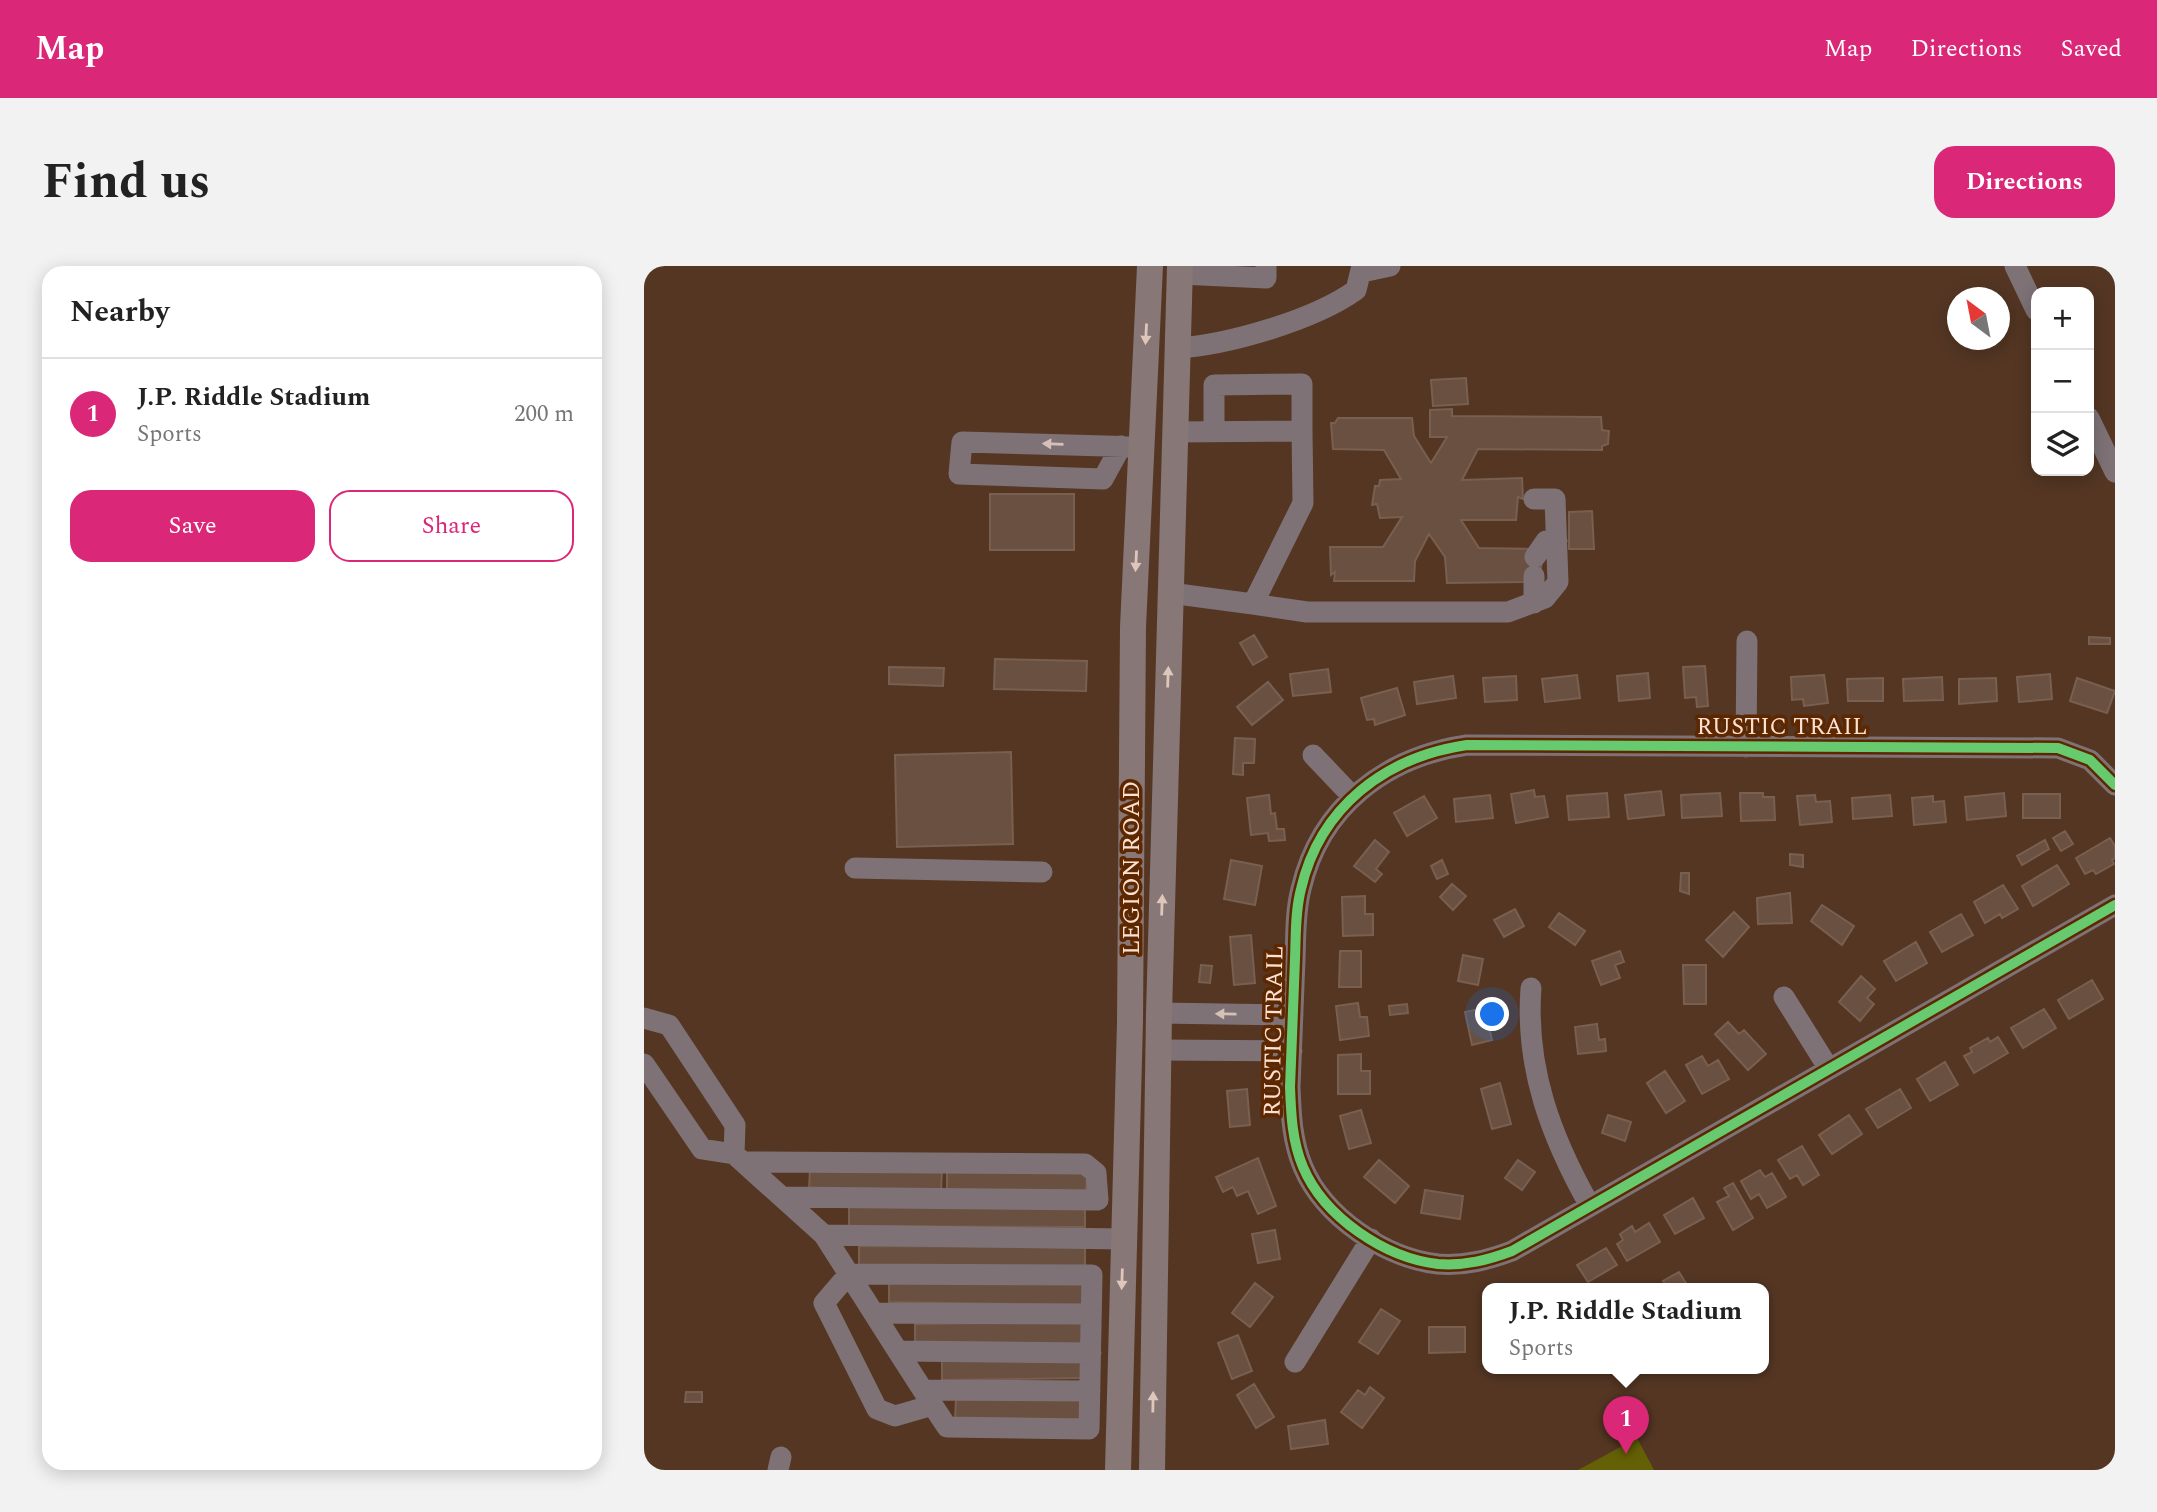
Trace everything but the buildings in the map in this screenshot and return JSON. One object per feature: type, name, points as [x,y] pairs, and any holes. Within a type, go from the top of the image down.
[{"type":"main road","name":"LEGION ROAD","points":[[1118,1470],[1129,1063],[1133,627],[1131,446],[1150,266]]},
{"type":"main road","name":"LEGION ROAD","points":[[1152,1470],[1158,1050],[1177,348],[1201,271]]},
{"type":"main road","points":[[1131,872],[1140,885],[1143,1032],[1147,1044],[1158,1050]]},
{"type":"main road","points":[[1129,1063],[1140,1074],[1143,1333],[1154,1356]]},
{"type":"street","points":[[1201,271],[1266,278],[1266,266]]},
{"type":"street","points":[[1177,348],[1214,346],[1336,304],[1356,290],[1362,269],[1390,266]]},
{"type":"street","points":[[2015,266],[2031,300]]},
{"type":"street","points":[[1214,432],[1214,385],[1302,384],[1303,503],[1252,604]]},
{"type":"street","points":[[2094,428],[2115,472]]},
{"type":"street","points":[[1175,432],[1302,431]]},
{"type":"street","points":[[962,442],[1131,446],[1103,479],[959,474],[962,442]]},
{"type":"street","points":[[1170,593],[1307,612],[1508,612],[1545,598],[1559,582],[1555,499],[1534,499]]},
{"type":"street","points":[[1534,603],[1534,566],[1545,541],[1557,541]]},
{"type":"street","points":[[1746,747],[1747,641]]},
{"type":"street","name":"RUSTIC TRAIL","points":[[2115,785],[2090,760],[2058,748],[1467,746],[1416,756],[1383,773],[1352,796],[1316,846],[1300,891],[1291,1118],[1303,1168],[1330,1208],[1371,1238],[1415,1259],[1438,1264],[1486,1261],[1513,1251],[2115,905]]},
{"type":"street","points":[[1313,755],[1352,796]]},
{"type":"street","points":[[855,868],[1042,872]]},
{"type":"street","points":[[1531,988],[1531,1048],[1538,1086],[1567,1166],[1590,1206]]},
{"type":"street","points":[[1784,997],[1829,1069]]},
{"type":"street","points":[[1159,1013],[1293,1015]]},
{"type":"street","points":[[644,1017],[669,1025],[735,1125],[739,1158],[824,1235],[849,1274],[899,1352],[928,1397],[947,1427],[1089,1429],[1090,1391],[1091,1353],[1092,1275],[849,1274],[824,1303],[877,1409],[895,1416],[928,1397],[1090,1391]]},
{"type":"street","points":[[1158,1050],[1292,1051]]},
{"type":"street","points":[[644,1064],[702,1149],[739,1158],[1085,1164],[1096,1173],[1098,1200],[782,1197]]},
{"type":"street","points":[[824,1235],[1124,1240]]},
{"type":"street","points":[[1295,1362],[1371,1238]]},
{"type":"street","points":[[874,1313],[1091,1314]]},
{"type":"street","points":[[899,1352],[1091,1353]]},
{"type":"shaded area","points":[[1637,1438],[1654,1470],[1578,1470]]},
{"type":"cycle path","points":[[2115,785],[2090,760],[2058,748],[1467,745],[1437,751],[1409,761],[1383,774],[1360,791],[1340,811],[1323,834],[1310,860],[1301,889],[1296,924],[1290,1087],[1293,1127],[1299,1157],[1325,1202],[1358,1232],[1378,1244],[1418,1260],[1438,1264],[1467,1263],[1494,1257],[1512,1251],[2115,905]]},
{"type":"place","name":"J.P. Riddle Stadium","points":[[1626,1454]]}]
